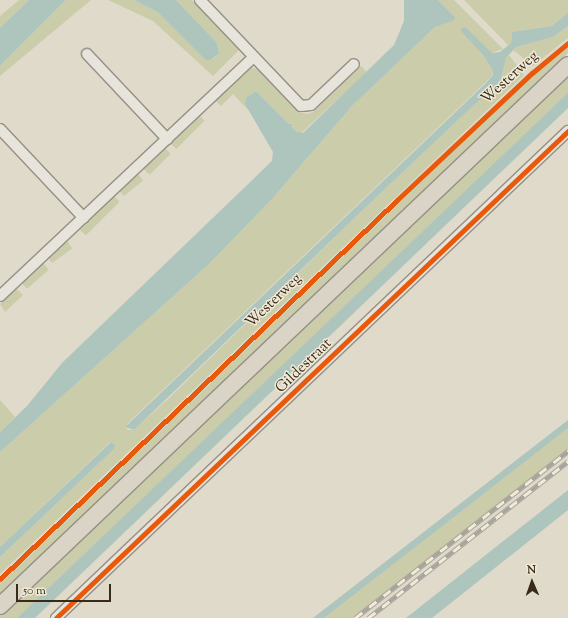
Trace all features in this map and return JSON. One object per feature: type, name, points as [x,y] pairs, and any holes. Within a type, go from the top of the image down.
[{"type":"main road","name":"Westerweg","points":[[0,606],[568,65]]},
{"type":"street","points":[[200,0],[296,102],[304,107],[311,105],[354,64]]},
{"type":"street","points":[[86,54],[167,139]]},
{"type":"street","points":[[0,296],[254,58]]},
{"type":"street","points":[[0,129],[84,218]]},
{"type":"street","name":"Gildestraat","points":[[56,618],[568,131]]},
{"type":"green space","points":[[19,0],[29,0],[0,28],[0,16]]},
{"type":"green space","points":[[66,0],[91,0],[0,76],[0,66]]},
{"type":"green space","points":[[108,0],[134,0],[159,13],[213,59],[219,54],[217,43],[176,0],[192,0],[239,50],[213,76],[153,21]]},
{"type":"green space","points":[[438,0],[454,0],[503,49],[491,53],[464,27],[462,30],[483,55],[492,69],[492,76],[129,422],[125,427],[128,430],[134,430],[167,400],[387,187],[474,105],[495,88],[501,79],[506,58],[509,55],[524,75],[0,574],[0,557],[114,449],[110,442],[0,547],[0,452],[210,263],[271,200],[352,106],[435,27],[454,16]]},
{"type":"green space","points":[[464,0],[568,0],[568,13],[552,26],[512,32],[511,43],[508,45]]},
{"type":"green space","points":[[568,26],[568,38],[533,66],[513,50],[516,47],[553,37]]},
{"type":"green space","points":[[568,47],[568,53],[0,594],[0,584],[527,81]]},
{"type":"green space","points":[[361,66],[367,72],[300,134],[291,126],[293,124],[289,124],[256,91],[246,98],[245,104],[249,111],[233,94],[221,106],[215,100],[249,69],[253,68],[259,70],[300,112],[307,114],[313,112]]},
{"type":"green space","points":[[568,76],[568,94],[399,256],[17,618],[0,618],[0,615],[474,162]]},
{"type":"green space","points":[[199,115],[205,121],[176,149],[171,143]]},
{"type":"green space","points":[[165,148],[171,154],[149,175],[144,169]]},
{"type":"green space","points":[[138,174],[143,180],[124,196],[119,190]]},
{"type":"green space","points":[[114,196],[120,202],[86,236],[80,230]]},
{"type":"green space","points":[[67,241],[72,248],[52,263],[47,256]]},
{"type":"green space","points":[[43,263],[49,270],[27,289],[21,282]]},
{"type":"green space","points":[[17,289],[23,295],[5,312],[0,304]]},
{"type":"green space","points":[[0,400],[15,417],[0,432]]},
{"type":"green space","points":[[568,428],[568,453],[358,618],[324,618]]},
{"type":"water","points":[[29,0],[66,0],[0,66],[0,28]]},
{"type":"water","points":[[134,0],[176,0],[217,43],[219,54],[210,60],[206,60],[159,13]]},
{"type":"water","points":[[404,0],[438,0],[455,17],[454,20],[435,27],[352,106],[271,200],[210,263],[0,452],[0,432],[27,406],[62,363],[272,161],[273,152],[245,104],[246,98],[256,91],[289,124],[293,124],[291,126],[297,132],[303,133],[394,45],[404,21]]},
{"type":"water","points":[[568,13],[568,26],[553,37],[516,47],[506,58],[501,79],[495,88],[474,105],[387,187],[134,430],[125,427],[493,75],[492,69],[483,55],[461,31],[461,28],[465,27],[492,53],[500,52],[511,43],[512,32],[552,26]]},
{"type":"water","points":[[568,93],[568,108],[35,618],[17,618]]},
{"type":"water","points":[[568,420],[568,428],[440,528],[324,618],[313,618]]},
{"type":"water","points":[[111,442],[115,445],[114,449],[0,557],[0,547]]},
{"type":"water","points":[[568,490],[568,510],[432,618],[406,618]]},
{"type":"railway","points":[[355,618],[568,451]]},
{"type":"railway","points":[[368,618],[568,461]]},
{"type":"cycle path","points":[[0,579],[397,200],[532,73],[568,43]]},
{"type":"cycle path","points":[[56,618],[568,131]]}]
